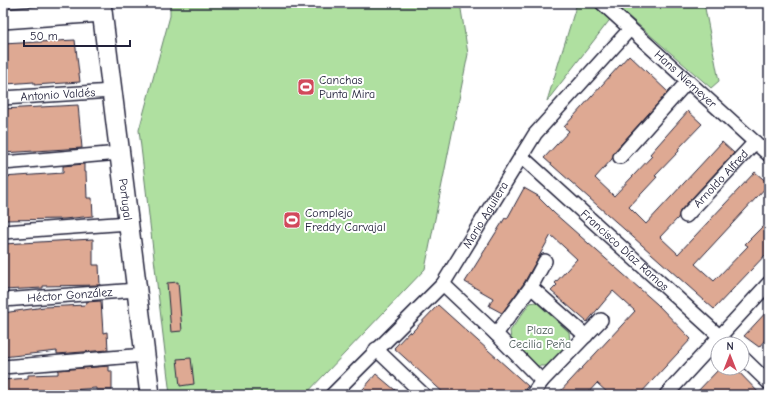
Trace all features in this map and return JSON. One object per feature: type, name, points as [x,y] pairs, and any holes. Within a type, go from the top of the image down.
[{"type":"main road","points":[[3,19],[102,7]]},
{"type":"main road","name":"Portugal","points":[[102,7],[150,395]]},
{"type":"street","name":"Hans Niemeyer","points":[[602,3],[769,155]]},
{"type":"street","name":"Mario Aguilera","points":[[332,395],[442,284],[535,134],[630,29]]},
{"type":"street","points":[[620,157],[688,81]]},
{"type":"street","name":"Antonio Valdés","points":[[3,98],[112,91]]},
{"type":"street","name":"Arnoldo Alfred","points":[[686,216],[755,142]]},
{"type":"street","points":[[3,163],[120,153]]},
{"type":"street","name":"Francisco Díaz Ramos","points":[[521,156],[720,336]]},
{"type":"street","points":[[3,232],[128,223]]},
{"type":"street","points":[[496,334],[531,287],[545,261]]},
{"type":"street","points":[[727,336],[769,282]]},
{"type":"street","points":[[442,284],[496,334],[542,381]]},
{"type":"street","points":[[531,287],[586,336]]},
{"type":"street","name":"Héctor González","points":[[3,300],[137,290]]},
{"type":"street","points":[[532,395],[542,381],[601,320]]},
{"type":"street","points":[[376,349],[424,395]]},
{"type":"street","points":[[666,395],[710,353]]},
{"type":"street","points":[[3,367],[145,355]]},
{"type":"street","points":[[750,365],[769,383]]},
{"type":"green space","points":[[170,3],[460,3],[468,54],[425,269],[305,395],[170,395],[139,130],[170,16]]},
{"type":"green space","points":[[577,3],[704,3],[719,81],[711,88],[619,8],[547,101]]},
{"type":"green space","name":"Plaza Cecilia Peña","points":[[536,302],[569,332],[570,341],[547,366],[538,366],[511,340],[510,331],[530,303]]},
{"type":"building","points":[[75,40],[80,82],[34,85],[34,82],[6,84],[3,44]]},
{"type":"building","points":[[629,55],[668,92],[614,152],[612,159],[595,178],[614,196],[652,156],[650,154],[688,111],[702,124],[678,149],[679,151],[655,176],[657,177],[629,207],[646,224],[722,142],[734,153],[680,211],[678,218],[660,237],[678,254],[755,172],[769,184],[695,264],[714,281],[748,246],[745,244],[763,226],[769,232],[769,251],[714,309],[544,158],[569,131],[564,127]]},
{"type":"building","points":[[78,105],[82,148],[3,153],[3,109]]},
{"type":"building","points":[[84,164],[84,172],[86,172],[87,198],[92,198],[93,216],[64,219],[3,220],[3,177],[63,173],[63,166]]},
{"type":"building","points":[[524,188],[540,197],[539,198],[554,213],[657,304],[691,339],[639,395],[610,395],[597,383],[586,395],[557,395],[635,311],[613,291],[587,322],[551,291],[557,285],[555,283],[577,259],[551,235],[524,283],[502,313],[489,306],[493,298],[465,282],[505,218],[507,219]]},
{"type":"building","points":[[93,239],[93,265],[99,265],[100,285],[43,286],[43,288],[3,290],[3,244]]},
{"type":"building","points":[[178,282],[182,331],[171,332],[167,283]]},
{"type":"building","points":[[101,301],[103,333],[107,332],[108,350],[57,354],[57,351],[3,357],[3,313],[44,307],[86,305],[86,302]]},
{"type":"building","points":[[438,305],[528,386],[520,395],[446,395],[394,348]]},
{"type":"building","points":[[769,309],[769,335],[759,347],[750,340],[750,336],[744,336]]},
{"type":"building","points":[[191,358],[194,384],[180,386],[177,359]]},
{"type":"building","points":[[109,366],[109,371],[112,371],[112,390],[96,390],[96,388],[49,392],[49,394],[3,395],[3,380],[28,378],[28,375],[58,374],[58,370]]},
{"type":"building","points":[[376,374],[401,395],[358,395]]},
{"type":"building","points":[[712,376],[743,376],[761,395],[694,395]]},
{"type":"place","name":"Canchas Punta Mira","points":[[306,87]]},
{"type":"place","name":"Complejo Freddy Carvajal","points":[[292,220]]}]
